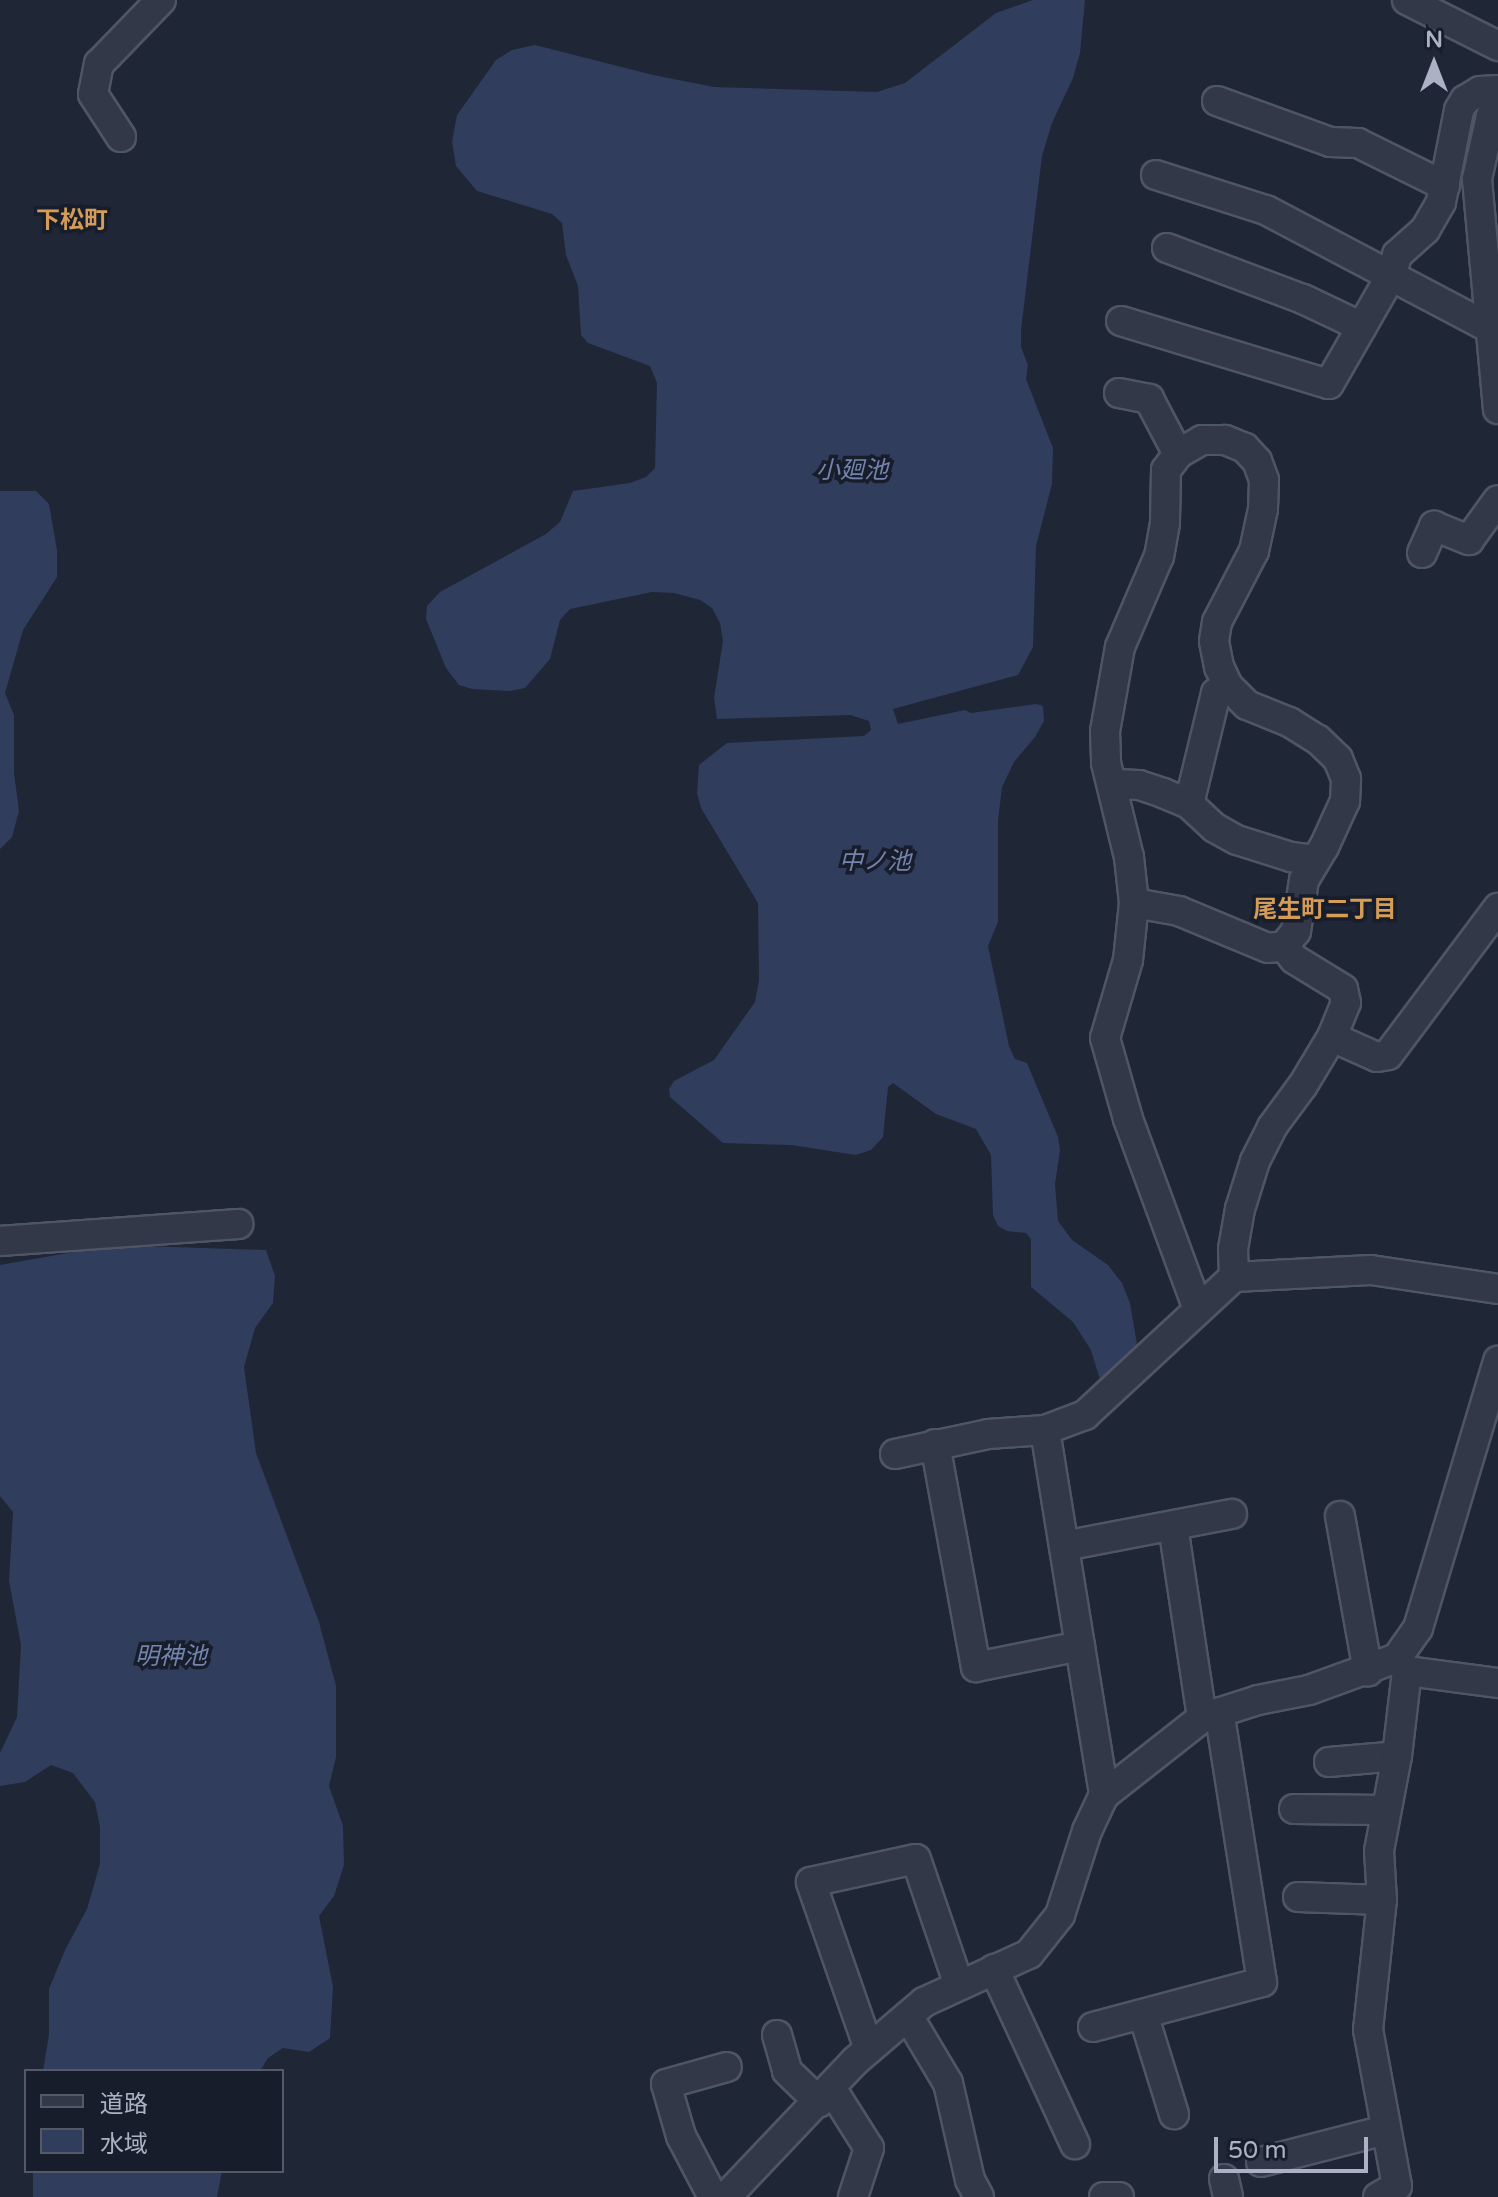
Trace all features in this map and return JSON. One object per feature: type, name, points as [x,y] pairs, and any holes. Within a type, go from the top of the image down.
[{"type":"street","points":[[121,137],[93,94],[99,64],[161,0]]},
{"type":"street","points":[[1407,0],[1498,46]]},
{"type":"street","points":[[1121,321],[1329,384],[1392,274],[1397,255],[1425,230],[1441,202],[1459,110],[1465,100],[1480,91],[1498,90]]},
{"type":"street","points":[[1217,101],[1330,142],[1358,143],[1445,186]]},
{"type":"street","points":[[1498,102],[1491,116],[1477,179],[1498,409]]},
{"type":"street","points":[[1156,175],[1266,210],[1392,274],[1493,341]]},
{"type":"street","points":[[1167,248],[1303,299],[1362,327]]},
{"type":"street","points":[[1119,393],[1149,399],[1178,454]]},
{"type":"street","points":[[1134,903],[1179,911],[1268,948],[1284,946],[1296,931],[1304,880],[1345,801],[1346,779],[1338,759],[1318,740],[1289,722],[1247,705],[1228,686],[1219,667],[1214,641],[1217,622],[1254,551],[1263,509],[1264,480],[1257,461],[1245,448],[1225,440],[1202,440],[1178,454],[1166,470],[1165,523],[1159,556],[1120,647],[1109,694],[1105,731],[1112,784],[1129,857],[1134,903],[1128,960],[1105,1038],[1128,1119],[1198,1309]]},
{"type":"street","points":[[1422,553],[1434,526],[1469,540],[1498,500]]},
{"type":"street","points":[[1189,804],[1216,693],[1228,686]]},
{"type":"street","points":[[1112,784],[1139,785],[1189,804],[1215,828],[1237,840],[1291,857],[1315,860]]},
{"type":"street","points":[[1332,1037],[1377,1057],[1388,1055],[1498,908]]},
{"type":"street","points":[[1234,1277],[1233,1249],[1240,1209],[1255,1161],[1272,1127],[1303,1085],[1332,1037],[1346,1003],[1343,989],[1294,959],[1284,946]]},
{"type":"street","points":[[0,1241],[238,1224]]},
{"type":"street","points":[[895,1454],[988,1434],[1045,1430],[1085,1415],[1234,1277],[1371,1270],[1498,1289]]},
{"type":"street","points":[[1378,2197],[1397,2186],[1368,2030],[1382,1900],[1379,1851],[1384,1810],[1397,1756],[1402,1664],[1418,1628],[1498,1361]]},
{"type":"street","points":[[1045,1430],[1104,1795]]},
{"type":"street","points":[[935,1444],[976,1667],[1080,1646]]},
{"type":"street","points":[[1064,1546],[1232,1514]]},
{"type":"street","points":[[1340,1516],[1368,1671]]},
{"type":"street","points":[[1093,2027],[1262,1982],[1173,1526]]},
{"type":"street","points":[[726,2197],[869,2049],[924,2002],[1029,1954],[1060,1915],[1087,1831],[1104,1795],[1211,1715],[1402,1664],[1498,1683]]},
{"type":"street","points":[[1329,1762],[1397,1756]]},
{"type":"street","points":[[1294,1809],[1384,1810]]},
{"type":"street","points":[[869,2049],[811,1882],[916,1859],[959,1985]]},
{"type":"street","points":[[1298,1897],[1382,1900]]},
{"type":"street","points":[[994,1969],[1075,2144]]},
{"type":"street","points":[[1143,2014],[1174,2114]]},
{"type":"street","points":[[908,2016],[948,2083],[970,2180],[979,2197]]},
{"type":"street","points":[[777,2035],[787,2071],[825,2095],[869,2148],[853,2197]]},
{"type":"street","points":[[713,2197],[681,2136],[666,2084],[727,2067]]},
{"type":"street","points":[[1261,2162],[1386,2130]]},
{"type":"street","points":[[1104,2197],[1119,2197]]},
{"type":"water","name":"小廻池","points":[[1033,0],[1085,0],[1080,53],[1042,156],[1021,330],[1021,347],[1028,365],[1026,379],[1053,448],[1052,484],[1036,546],[1033,647],[1018,675],[893,709],[898,724],[965,710],[971,713],[1036,704],[1043,706],[1044,721],[1014,762],[1002,787],[998,821],[998,922],[988,946],[1009,1046],[1015,1059],[1027,1063],[1058,1137],[1060,1150],[1055,1184],[1058,1221],[1072,1240],[1108,1265],[1122,1283],[1130,1303],[1138,1350],[1101,1383],[1091,1350],[1073,1322],[1031,1287],[1031,1239],[1026,1233],[1007,1231],[998,1226],[993,1215],[991,1155],[976,1129],[936,1114],[893,1083],[888,1087],[883,1137],[871,1150],[856,1155],[791,1145],[723,1143],[670,1097],[669,1089],[674,1081],[714,1060],[755,1002],[759,981],[758,903],[701,808],[697,793],[699,765],[727,743],[864,736],[871,730],[869,721],[850,715],[717,719],[714,698],[723,641],[720,623],[712,608],[700,600],[674,593],[652,592],[570,609],[560,620],[550,659],[525,688],[510,691],[472,689],[459,685],[446,668],[426,619],[427,606],[440,592],[546,534],[560,522],[573,491],[630,483],[646,477],[655,468],[657,383],[650,366],[588,343],[581,335],[578,286],[566,255],[562,223],[552,214],[477,191],[456,166],[452,142],[457,115],[496,60],[512,50],[535,45],[714,87],[877,92],[905,83],[996,13]]},
{"type":"water","points":[[0,491],[36,491],[49,504],[57,550],[57,577],[23,630],[5,693],[14,715],[14,773],[19,811],[12,837],[0,849]]},
{"type":"water","name":"明神池","points":[[113,1245],[266,1250],[275,1276],[273,1303],[255,1328],[244,1367],[256,1453],[319,1622],[336,1686],[336,1757],[329,1786],[343,1826],[344,1865],[334,1896],[319,1916],[333,1987],[330,2038],[309,2052],[283,2048],[268,2058],[261,2069],[43,2069],[49,2034],[49,1989],[87,1909],[100,1864],[100,1827],[95,1802],[73,1773],[51,1765],[25,1782],[0,1786],[0,1753],[17,1717],[21,1645],[9,1581],[13,1512],[0,1496],[0,1265]]},
{"type":"water","points":[[33,2173],[222,2173],[217,2197],[33,2197]]},
{"type":"district","name":"下松町","points":[[72,221]]},
{"type":"district","name":"尾生町二丁目","points":[[1325,910]]},
{"type":"water label","name":"中ノ池","points":[[875,862]]}]
